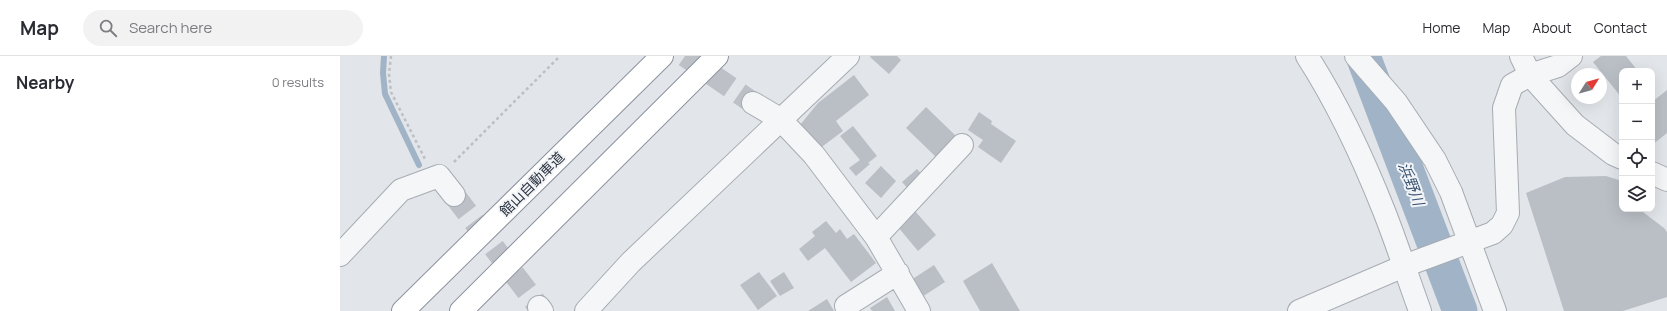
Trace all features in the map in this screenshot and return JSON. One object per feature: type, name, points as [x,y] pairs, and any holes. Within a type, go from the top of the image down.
[{"type":"highway","name":"館山自動車道","points":[[403,311],[662,56]]},
{"type":"highway","points":[[460,311],[717,56]]},
{"type":"street","points":[[586,311],[631,262],[848,56]]},
{"type":"street","points":[[1307,56],[1350,133],[1384,211],[1420,311]]},
{"type":"street","points":[[1356,56],[1396,102],[1435,160],[1451,192],[1495,311]]},
{"type":"street","points":[[1526,65],[1558,66],[1571,56]]},
{"type":"street","points":[[1298,311],[1404,266],[1470,243],[1493,233],[1502,225],[1508,213],[1504,108],[1512,85],[1526,65]]},
{"type":"street","points":[[1526,65],[1575,125],[1619,156]]},
{"type":"street","points":[[753,103],[780,119],[814,155],[876,237],[919,311]]},
{"type":"street","points":[[876,237],[962,145]]},
{"type":"street","points":[[1655,174],[1667,180]]},
{"type":"street","points":[[340,255],[401,190],[440,176],[454,195]]},
{"type":"street","points":[[848,311],[846,306],[898,273]]},
{"type":"path","points":[[390,56],[389,74],[391,92],[425,159],[440,176],[560,56]]},
{"type":"building","points":[[897,56],[901,60],[889,74],[870,57]]},
{"type":"building","points":[[1601,56],[1626,56],[1636,68],[1619,68],[1619,94],[1607,79],[1607,68],[1598,68],[1593,62]]},
{"type":"building","points":[[854,75],[869,95],[836,121],[843,131],[819,149],[800,125],[818,103]]},
{"type":"building","points":[[1667,90],[1667,133],[1655,143],[1655,104],[1655,100]]},
{"type":"building","points":[[926,107],[956,136],[936,157],[906,128]]},
{"type":"building","points":[[979,112],[992,121],[991,124],[1016,141],[1001,163],[978,147],[983,140],[968,130]]},
{"type":"building","points":[[853,126],[877,156],[856,176],[849,168],[860,160],[840,136]]},
{"type":"building","points":[[881,166],[896,181],[881,198],[865,183]]},
{"type":"building","points":[[917,169],[925,178],[910,191],[902,182]]},
{"type":"building","points":[[1606,176],[1619,180],[1619,212],[1643,212],[1664,228],[1667,232],[1667,297],[1623,311],[1564,311],[1526,193],[1565,177]]},
{"type":"building","points":[[915,211],[936,235],[918,251],[898,227]]},
{"type":"building","points":[[826,221],[836,233],[840,229],[847,239],[854,234],[876,263],[851,282],[825,248],[808,261],[799,249],[815,236],[812,232]]},
{"type":"building","points":[[992,263],[1020,311],[980,311],[963,281]]},
{"type":"building","points":[[934,265],[945,282],[922,297],[911,280]]},
{"type":"building","points":[[759,272],[777,296],[758,310],[740,285]]},
{"type":"building","points":[[784,272],[794,288],[780,296],[770,281]]},
{"type":"building","points":[[887,297],[895,311],[872,311],[870,308]]},
{"type":"building","points":[[827,299],[834,311],[808,311]]},
{"type":"waterway","points":[[384,56],[383,73],[385,94],[419,165]]},
{"type":"waterway","name":"浜野川","points":[[1363,56],[1460,311]]},
{"type":"tunnel","points":[[685,56],[753,103]]},
{"type":"tunnel","points":[[454,195],[539,307]]}]
